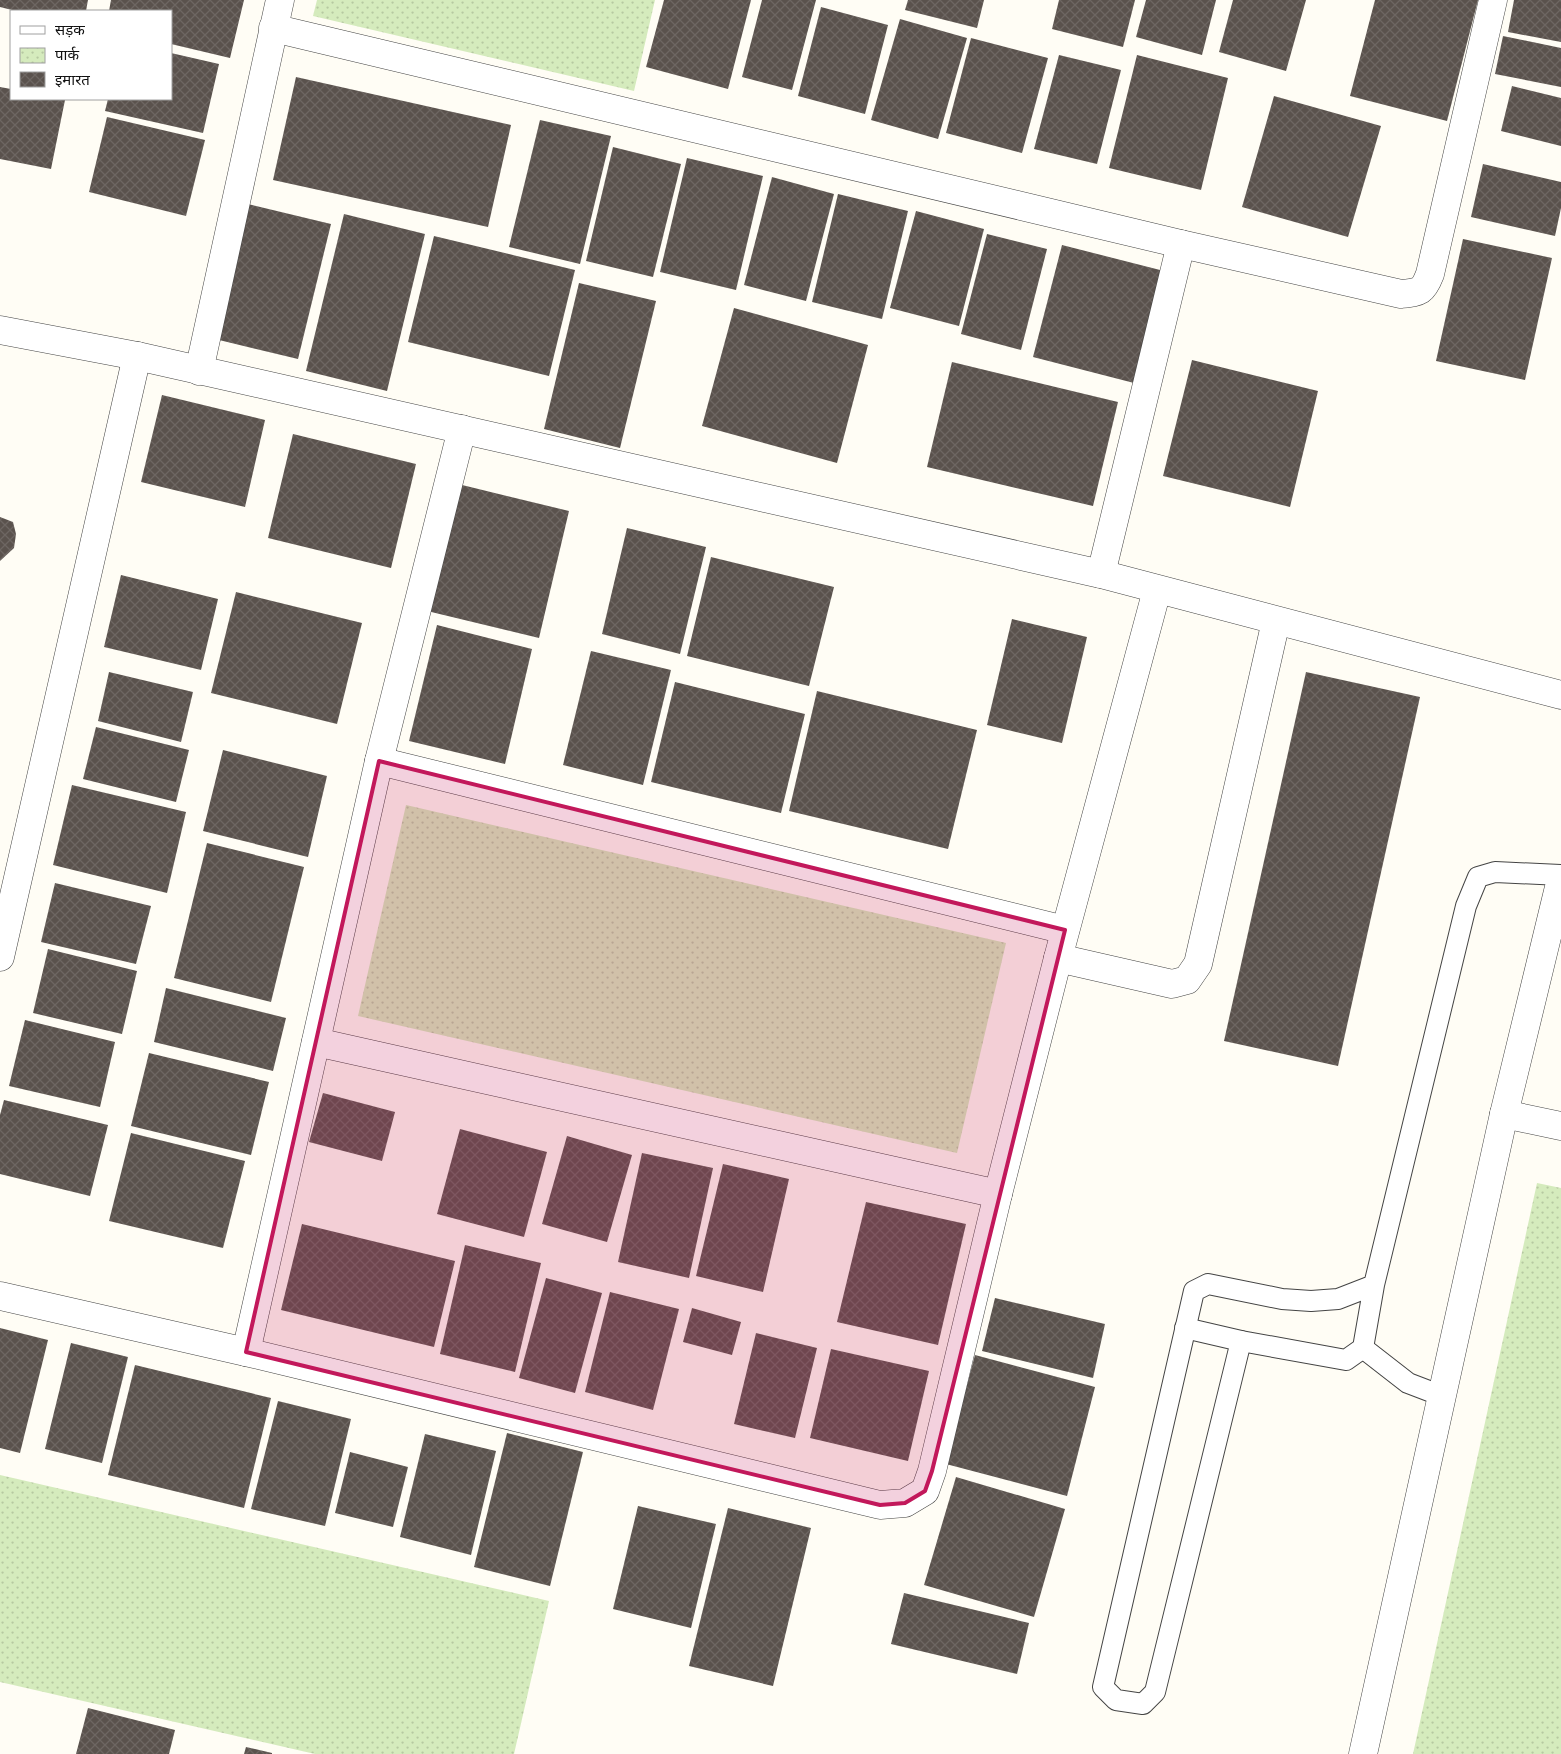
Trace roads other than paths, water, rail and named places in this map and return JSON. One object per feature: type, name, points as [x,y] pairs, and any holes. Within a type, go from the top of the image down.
[{"type":"street","points":[[199,371],[280,0]]},
{"type":"street","points":[[273,28],[1181,244],[1401,294],[1417,293],[1425,286],[1430,274],[1493,0]]},
{"type":"street","points":[[1101,574],[1181,244]]},
{"type":"street","points":[[0,330],[137,356],[1101,574],[1561,696]]},
{"type":"street","points":[[0,957],[137,356]]},
{"type":"street","points":[[246,1352],[379,761],[462,429]]},
{"type":"street","points":[[0,1296],[246,1352],[880,1506],[905,1503],[925,1491],[932,1471],[998,1194],[1065,930],[1157,590]]},
{"type":"street","points":[[1058,958],[1172,984],[1187,980],[1198,964],[1276,621]]},
{"type":"street","points":[[379,761],[1065,930]]},
{"type":"street","points":[[1363,1754],[1504,1114],[1561,879]]},
{"type":"street","points":[[316,1042],[998,1194]]},
{"type":"street","points":[[1504,1114],[1561,1126]]},
{"type":"lane","points":[[1185,1328],[1241,1341],[1346,1360],[1363,1348],[1374,1285],[1466,906],[1478,877],[1495,872],[1561,875]]},
{"type":"lane","points":[[1241,1341],[1155,1692],[1143,1704],[1116,1700],[1104,1686],[1194,1291],[1208,1284],[1282,1299],[1311,1301],[1338,1299],[1374,1285]]},
{"type":"lane","points":[[1363,1348],[1408,1383],[1442,1396]]}]
